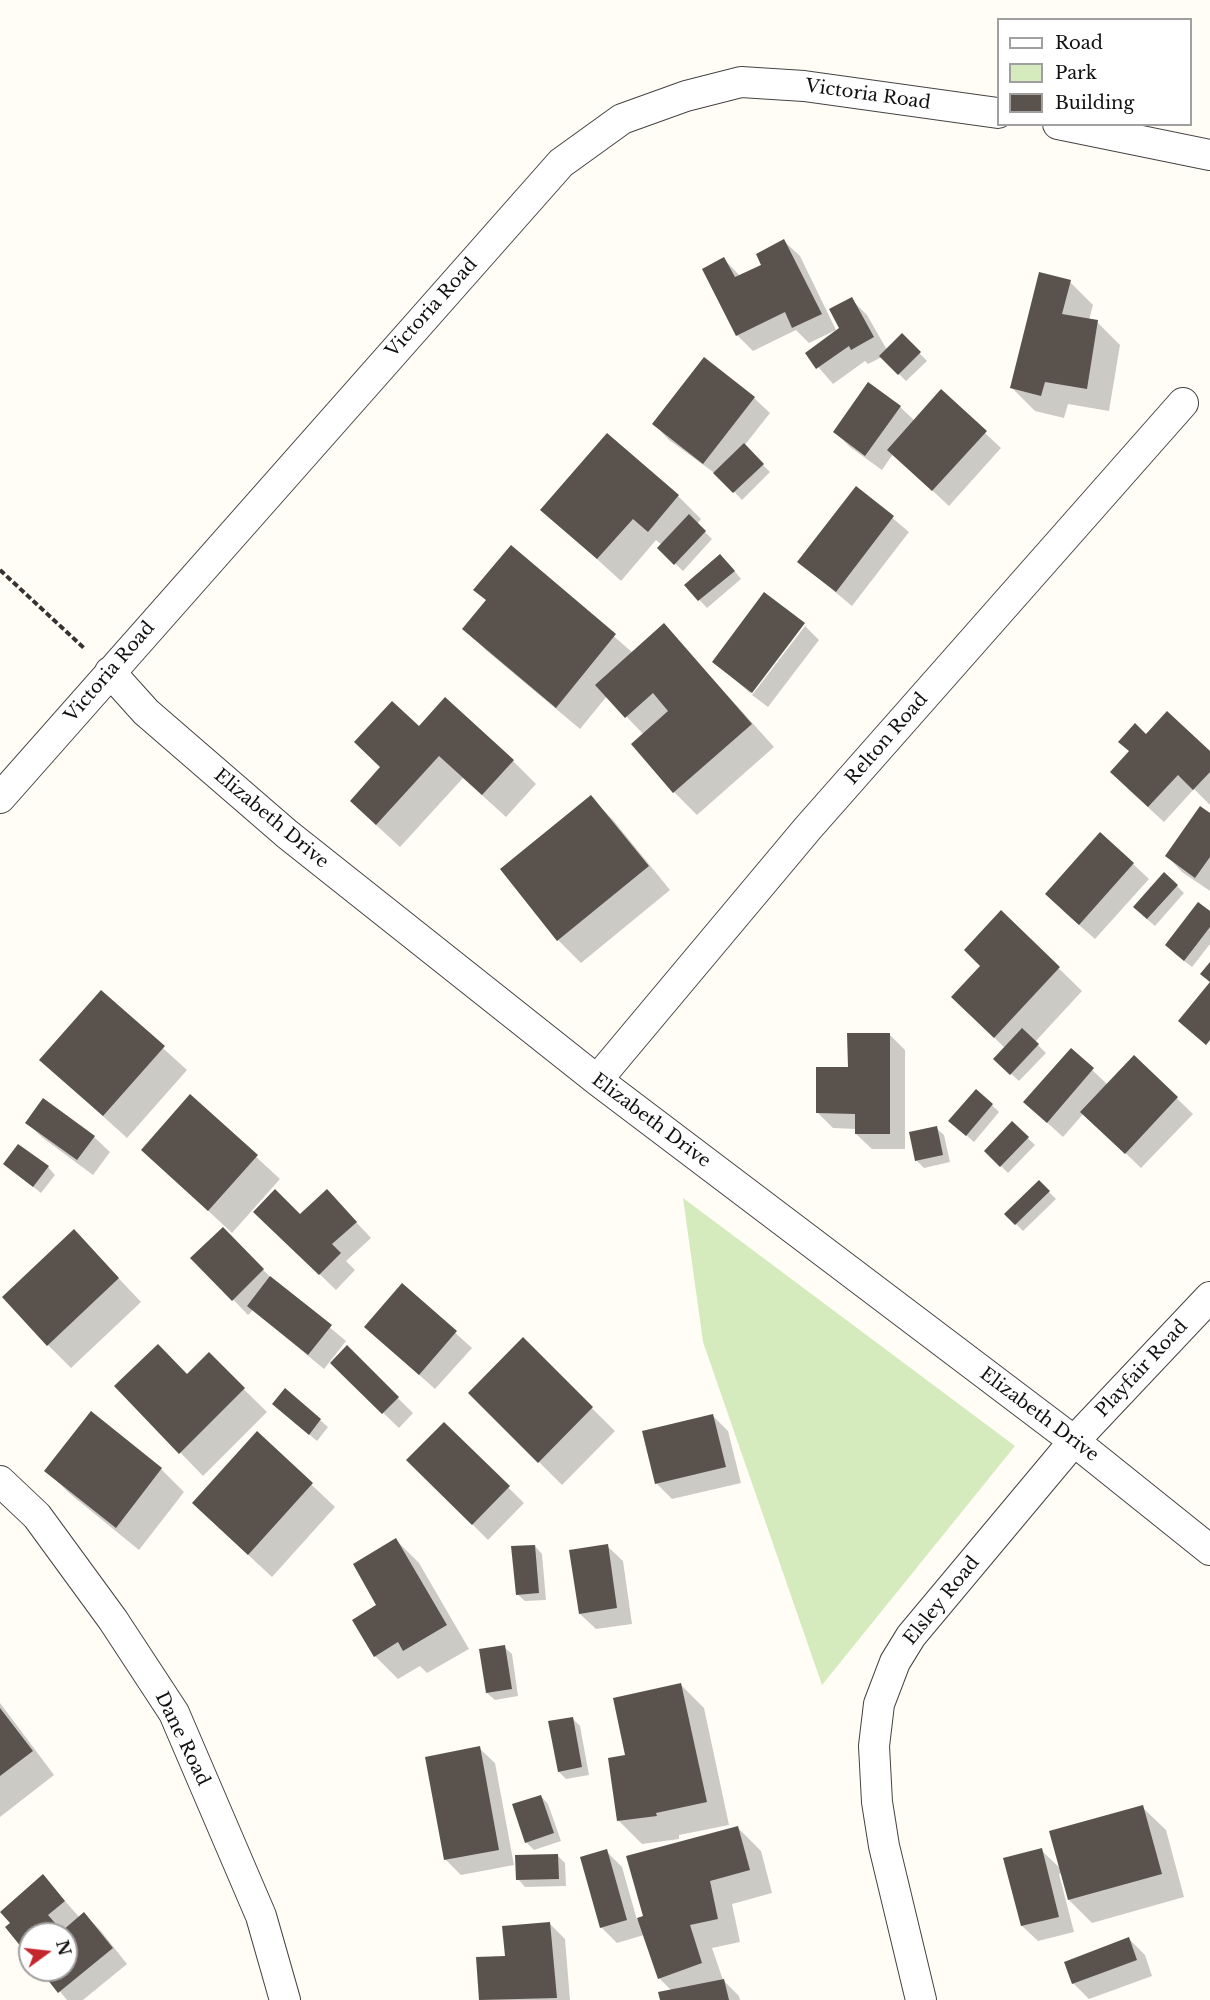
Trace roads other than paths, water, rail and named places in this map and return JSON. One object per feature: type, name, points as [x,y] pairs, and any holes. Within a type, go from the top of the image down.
[{"type":"street","name":"Victoria Road","points":[[0,798],[561,163],[622,119],[686,96],[741,82],[804,86],[997,113]]},
{"type":"street","points":[[1068,126],[1210,155]]},
{"type":"street","name":"Relton Road","points":[[597,1080],[808,828],[1183,404]]},
{"type":"street","name":"Elizabeth Drive","points":[[110,672],[146,711],[287,834],[597,1080],[1074,1441],[1210,1550]]},
{"type":"street","name":"Playfair Road","points":[[1074,1441],[1210,1297]]},
{"type":"street","name":"Elsley Road","points":[[921,2000],[884,1846],[877,1802],[874,1746],[879,1704],[895,1662],[911,1636],[1074,1441]]},
{"type":"street","name":"Dane Road","points":[[0,1481],[37,1516],[113,1620],[174,1713],[261,1916],[285,2000]]}]
